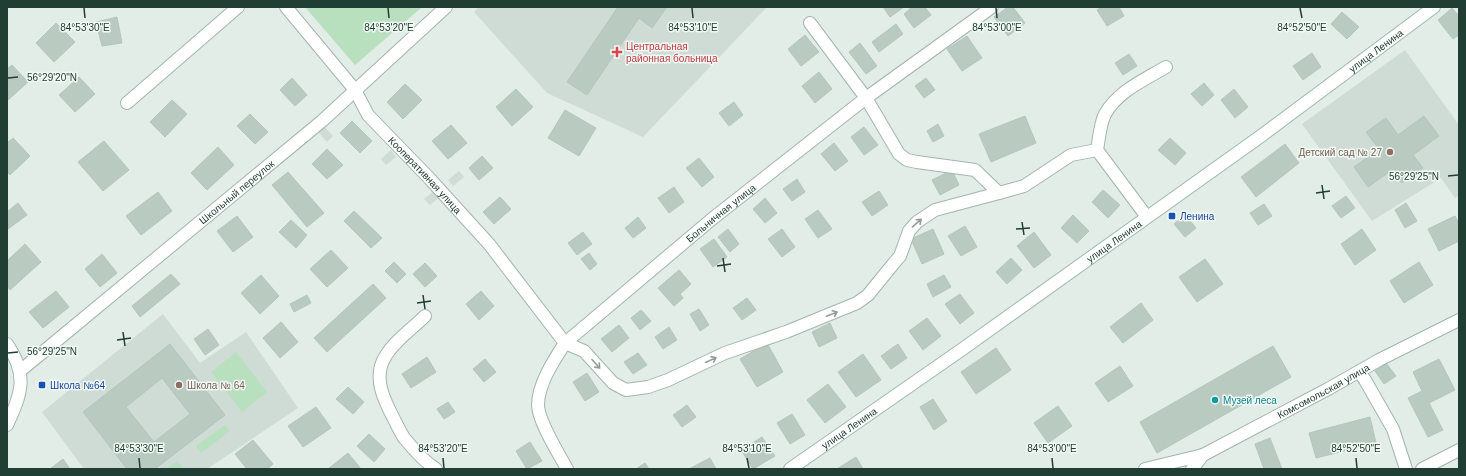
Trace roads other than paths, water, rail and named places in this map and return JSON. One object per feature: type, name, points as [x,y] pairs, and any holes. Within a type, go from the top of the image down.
[{"type":"street","points":[[127,103],[238,7]]},
{"type":"street","name":"Кооперативная улица","points":[[286,7],[355,90],[368,115],[430,179],[489,244],[565,343]]},
{"type":"street","name":"Школьный переулок","points":[[20,370],[316,126],[446,7]]},
{"type":"street","name":"Больничная улица","points":[[567,469],[541,417],[538,406],[539,395],[550,368],[565,343],[712,219],[866,98],[992,7]]},
{"type":"street","name":"улица Ленина","points":[[790,469],[964,348],[1261,136],[1434,7]]},
{"type":"street","points":[[810,23],[866,98],[899,154],[907,160],[975,170],[1000,192]]},
{"type":"street","points":[[1147,217],[1097,150],[1105,115],[1114,102],[1127,90],[1166,67]]},
{"type":"street","points":[[565,343],[584,351],[613,383],[626,390],[648,387],[668,380],[725,353],[786,332],[857,303],[868,295],[900,256],[909,231],[917,222],[935,210],[1024,186],[1071,155],[1097,150]]},
{"type":"street","points":[[425,316],[398,341],[385,357],[380,368],[380,382],[384,400],[404,438],[430,465],[436,469]]},
{"type":"street","name":"Комсомольская улица","points":[[1192,469],[1203,455],[1380,360],[1459,320]]},
{"type":"street","points":[[7,344],[14,355],[20,370],[21,387],[15,408],[7,425]]},
{"type":"street","points":[[1359,372],[1393,429],[1406,469]]},
{"type":"street","points":[[1422,469],[1459,450]]},
{"type":"street","points":[[1146,469],[1203,455]]},
{"type":"place","name":"Центральная районная больница","points":[[617,52]]},
{"type":"place","name":"Детский сад № 27","points":[[1390,152]]},
{"type":"place","name":"Ленина","points":[[1172,216]]},
{"type":"place","name":"Школа №64","points":[[42,385]]},
{"type":"place","name":"Школа № 64","points":[[179,385]]},
{"type":"place","name":"Музей леса","points":[[1215,400]]}]
